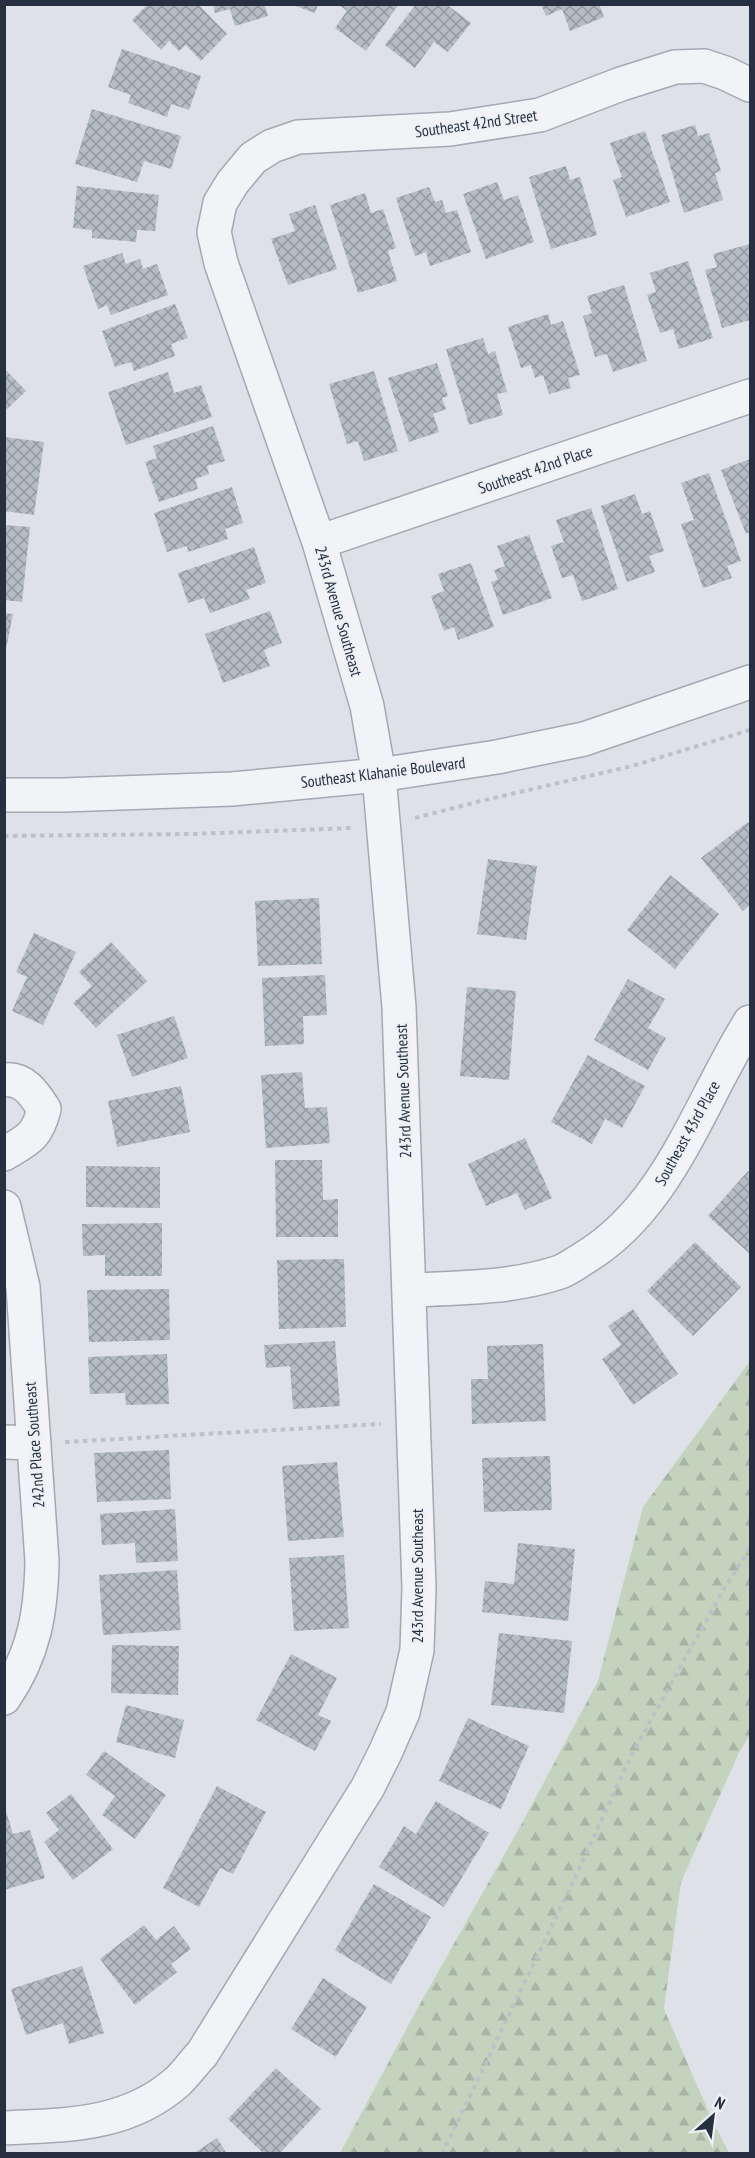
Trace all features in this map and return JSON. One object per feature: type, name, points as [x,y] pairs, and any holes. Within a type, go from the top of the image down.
[{"type":"street","name":"Southeast 42nd Street","points":[[298,137],[450,129],[540,115],[621,84],[675,67],[704,66],[750,85]]},
{"type":"street","name":"243rd Avenue Southeast","points":[[4,2128],[74,2125],[118,2115],[148,2103],[177,2081],[202,2054],[368,1787],[403,1712],[417,1650],[419,1588],[415,1422],[399,1008],[379,775],[367,706],[319,542],[220,263],[214,232],[220,203],[233,182],[253,158],[272,146],[298,137]]},
{"type":"street","name":"Southeast 42nd Place","points":[[319,542],[750,396]]},
{"type":"street","name":"Southeast Klahanie Boulevard","points":[[4,795],[232,789],[379,775],[496,757],[584,738],[750,682]]},
{"type":"street","name":"Southeast 43rd Place","points":[[411,1290],[511,1285],[562,1271],[599,1249],[637,1215],[662,1183],[731,1052],[750,1022]]},
{"type":"street","points":[[4,1080],[10,1079],[31,1089],[44,1109],[39,1128],[25,1142],[4,1154]]},
{"type":"street","name":"242nd Place Southeast","points":[[4,1207],[23,1287],[19,1442],[42,1561],[41,1600],[34,1637],[10,1690]]},
{"type":"path","points":[[19,1442],[415,1422]]},
{"type":"path","points":[[442,2154],[633,1752],[725,1587],[750,1548]]},
{"type":"green space","points":[[750,1361],[750,1734],[738,1755],[681,1882],[664,2009],[713,2122],[729,2153],[340,2153],[598,1681],[643,1507]]},
{"type":"building","points":[[148,4],[198,4],[227,34],[201,61],[186,45],[179,51],[169,41],[161,50],[132,20]]},
{"type":"building","points":[[213,4],[264,4],[268,16],[235,26],[230,9],[215,13]]},
{"type":"building","points":[[290,4],[318,4],[315,13]]},
{"type":"building","points":[[338,4],[399,4],[366,51],[335,28],[347,11]]},
{"type":"building","points":[[416,4],[446,4],[471,23],[448,52],[434,42],[415,68],[385,45]]},
{"type":"building","points":[[541,4],[599,4],[604,17],[570,31],[562,9],[546,16]]},
{"type":"building","points":[[122,49],[201,76],[189,110],[171,104],[167,117],[128,103],[131,95],[108,87]]},
{"type":"building","points":[[92,109],[181,136],[171,169],[144,161],[137,182],[75,164]]},
{"type":"building","points":[[695,125],[698,136],[709,133],[721,171],[715,173],[723,200],[684,213],[661,135]]},
{"type":"building","points":[[645,131],[670,202],[626,217],[613,180],[622,177],[610,143]]},
{"type":"building","points":[[566,166],[570,180],[580,177],[597,235],[551,249],[529,177]]},
{"type":"building","points":[[497,182],[504,200],[518,195],[534,242],[486,259],[463,194]]},
{"type":"building","points":[[77,186],[159,195],[155,231],[137,230],[136,242],[92,238],[92,230],[73,228]]},
{"type":"building","points":[[429,187],[435,202],[442,200],[446,213],[457,210],[471,252],[430,266],[426,252],[415,256],[396,198]]},
{"type":"building","points":[[365,193],[371,213],[383,209],[396,248],[388,251],[397,281],[358,293],[330,205]]},
{"type":"building","points":[[315,205],[337,269],[288,285],[271,239],[295,231],[289,214]]},
{"type":"building","points":[[750,244],[750,320],[722,328],[705,270],[717,267],[713,254]]},
{"type":"building","points":[[122,253],[126,264],[140,259],[143,269],[157,264],[168,295],[111,315],[107,305],[98,309],[83,266]]},
{"type":"building","points":[[688,261],[713,338],[679,349],[673,329],[660,333],[647,295],[656,292],[650,273]]},
{"type":"building","points":[[624,285],[647,361],[613,372],[607,354],[595,357],[583,316],[592,313],[587,296]]},
{"type":"building","points":[[175,304],[188,338],[171,344],[175,356],[134,371],[131,362],[115,367],[102,331]]},
{"type":"building","points":[[548,314],[551,325],[563,321],[580,375],[568,378],[571,388],[549,394],[543,375],[535,378],[531,365],[521,368],[508,327]]},
{"type":"building","points":[[483,338],[488,354],[495,351],[507,392],[497,394],[503,415],[469,425],[446,349]]},
{"type":"building","points":[[437,363],[448,396],[442,398],[446,409],[433,414],[439,432],[409,442],[388,378]]},
{"type":"building","points":[[4,368],[26,391],[4,412]]},
{"type":"building","points":[[374,371],[398,451],[364,461],[358,441],[347,444],[329,384]]},
{"type":"building","points":[[168,372],[174,393],[201,385],[212,417],[126,445],[108,392]]},
{"type":"building","points":[[213,426],[225,461],[207,466],[209,474],[195,479],[198,489],[159,502],[145,462],[157,458],[153,446]]},
{"type":"building","points":[[4,437],[44,442],[34,515],[4,511]]},
{"type":"building","points":[[750,459],[750,532],[746,534],[721,470]]},
{"type":"building","points":[[709,473],[741,561],[727,566],[732,578],[703,588],[681,524],[694,520],[681,483]]},
{"type":"building","points":[[232,487],[243,523],[225,529],[228,539],[188,552],[187,546],[167,552],[154,513]]},
{"type":"building","points":[[635,494],[642,514],[650,511],[664,551],[649,556],[655,572],[627,582],[601,506]]},
{"type":"building","points":[[591,508],[618,589],[582,601],[573,575],[562,578],[551,546],[564,542],[556,520]]},
{"type":"building","points":[[4,525],[30,527],[22,602],[4,600]]},
{"type":"building","points":[[529,535],[552,598],[503,615],[491,582],[498,580],[494,570],[505,566],[497,546]]},
{"type":"building","points":[[254,547],[266,583],[246,590],[250,599],[210,613],[204,598],[188,603],[178,573]]},
{"type":"building","points":[[471,563],[494,627],[458,640],[454,627],[444,631],[431,596],[444,591],[438,574]]},
{"type":"building","points":[[270,611],[282,643],[264,650],[270,666],[223,683],[205,634]]},
{"type":"building","points":[[4,613],[13,614],[6,649],[4,649]]},
{"type":"building","points":[[748,822],[750,825],[750,905],[743,911],[701,858]]},
{"type":"building","points":[[488,859],[537,866],[526,940],[477,934]]},
{"type":"building","points":[[670,875],[719,914],[675,969],[627,930]]},
{"type":"building","points":[[319,898],[322,964],[258,966],[255,901]]},
{"type":"building","points":[[34,933],[76,952],[43,1025],[12,1011],[27,977],[16,972]]},
{"type":"building","points":[[111,942],[147,981],[96,1028],[73,1003],[92,986],[79,972]]},
{"type":"building","points":[[325,975],[327,1015],[303,1016],[304,1044],[265,1046],[262,978]]},
{"type":"building","points":[[628,979],[665,999],[648,1028],[666,1038],[648,1070],[594,1040]]},
{"type":"building","points":[[467,987],[516,991],[509,1080],[460,1076]]},
{"type":"building","points":[[174,1016],[188,1058],[132,1077],[117,1035]]},
{"type":"building","points":[[588,1055],[645,1086],[622,1128],[605,1119],[592,1144],[551,1122]]},
{"type":"building","points":[[302,1072],[305,1108],[327,1107],[330,1143],[266,1148],[261,1075]]},
{"type":"building","points":[[181,1086],[190,1132],[117,1147],[108,1101]]},
{"type":"building","points":[[525,1138],[552,1198],[525,1210],[517,1193],[486,1206],[468,1164]]},
{"type":"building","points":[[275,1160],[322,1160],[323,1200],[338,1199],[338,1237],[276,1237]]},
{"type":"building","points":[[86,1166],[160,1167],[160,1208],[86,1207]]},
{"type":"building","points":[[748,1171],[750,1173],[750,1254],[708,1216]]},
{"type":"building","points":[[162,1223],[162,1276],[105,1276],[105,1255],[83,1256],[82,1224]]},
{"type":"building","points":[[695,1242],[741,1287],[693,1336],[647,1291]]},
{"type":"building","points":[[344,1259],[346,1327],[279,1329],[277,1260]]},
{"type":"building","points":[[169,1289],[170,1340],[89,1342],[87,1290]]},
{"type":"building","points":[[633,1309],[678,1374],[633,1405],[602,1359],[621,1345],[608,1326]]},
{"type":"building","points":[[335,1341],[340,1406],[293,1409],[290,1366],[266,1368],[264,1345]]},
{"type":"building","points":[[543,1344],[546,1421],[472,1424],[471,1379],[488,1379],[487,1346]]},
{"type":"building","points":[[167,1354],[169,1404],[126,1405],[125,1393],[90,1394],[88,1357]]},
{"type":"building","points":[[169,1450],[171,1499],[97,1502],[94,1453]]},
{"type":"building","points":[[550,1456],[552,1510],[484,1512],[482,1458]]},
{"type":"building","points":[[337,1462],[344,1537],[288,1541],[282,1466]]},
{"type":"building","points":[[175,1509],[178,1561],[136,1563],[135,1543],[102,1545],[100,1514]]},
{"type":"building","points":[[518,1543],[575,1549],[568,1621],[482,1612],[485,1581],[514,1584]]},
{"type":"building","points":[[344,1555],[349,1628],[294,1631],[289,1558]]},
{"type":"building","points":[[177,1570],[181,1630],[103,1635],[99,1575]]},
{"type":"building","points":[[499,1633],[572,1641],[564,1713],[491,1705]]},
{"type":"building","points":[[112,1645],[179,1646],[178,1695],[111,1693]]},
{"type":"building","points":[[291,1654],[337,1678],[318,1715],[331,1721],[315,1751],[256,1720]]},
{"type":"building","points":[[126,1705],[184,1720],[175,1758],[116,1742]]},
{"type":"building","points":[[468,1718],[529,1746],[501,1809],[439,1781]]},
{"type":"building","points":[[104,1751],[166,1795],[135,1839],[102,1815],[115,1796],[86,1775]]},
{"type":"building","points":[[217,1786],[266,1812],[233,1874],[220,1868],[199,1907],[163,1888]]},
{"type":"building","points":[[71,1794],[113,1849],[73,1880],[44,1842],[59,1830],[46,1813]]},
{"type":"building","points":[[436,1801],[489,1833],[444,1907],[379,1867],[404,1826],[416,1834]]},
{"type":"building","points":[[5,1808],[13,1834],[30,1830],[45,1878],[4,1890]]},
{"type":"building","points":[[374,1884],[431,1917],[391,1984],[335,1950]]},
{"type":"building","points":[[144,1925],[156,1940],[174,1926],[191,1949],[171,1964],[177,1972],[135,2005],[100,1959]]},
{"type":"building","points":[[82,1966],[104,2033],[69,2044],[63,2023],[26,2035],[11,1989]]},
{"type":"building","points":[[323,1978],[367,2007],[336,2057],[291,2029]]},
{"type":"building","points":[[276,2068],[321,2109],[279,2154],[264,2154],[228,2119]]},
{"type":"building","points":[[217,2138],[227,2154],[193,2154]]}]
